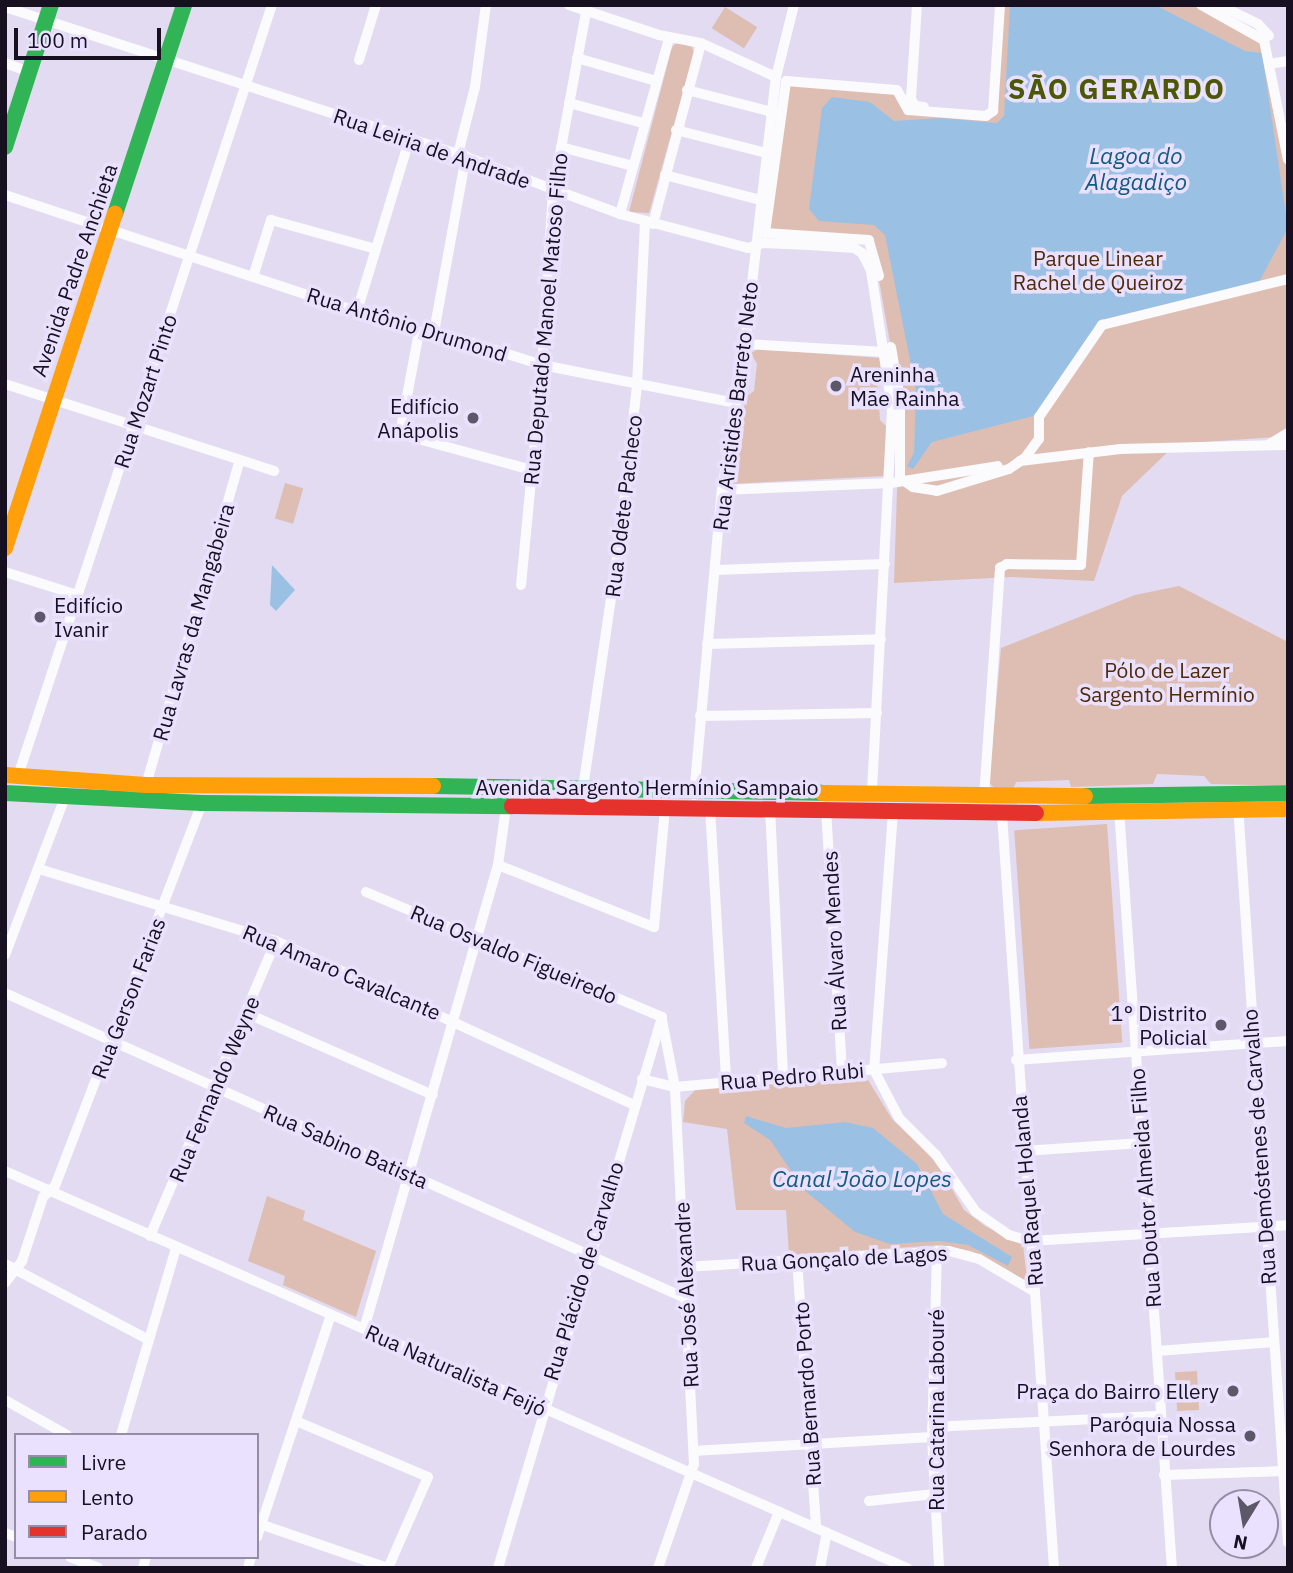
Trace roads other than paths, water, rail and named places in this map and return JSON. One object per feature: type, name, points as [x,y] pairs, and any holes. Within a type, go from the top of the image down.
[{"type":"main road","name":"Avenida Padre Anchieta","points":[[5,548],[184,5]]},
{"type":"main road","points":[[5,147],[49,13]]},
{"type":"main road","name":"Avenida Sargento Hermínio Sampaio","points":[[11,776],[146,785],[509,786],[1238,802],[1288,809]]},
{"type":"main road","name":"Avenida Sargento Hermínio Sampaio","points":[[5,793],[202,803],[770,808],[1002,815],[1238,802],[1288,793]]},
{"type":"street","name":"Rua Mozart Pinto","points":[[11,776],[77,595],[272,5]]},
{"type":"street","points":[[359,60],[376,5]]},
{"type":"street","points":[[434,332],[486,5]]},
{"type":"street","points":[[569,5],[669,38],[701,43],[777,75],[912,84]]},
{"type":"street","name":"Rua Aristides Barreto Neto","points":[[692,808],[722,490],[745,344],[760,200],[777,75],[794,5]]},
{"type":"street","points":[[917,5],[912,84],[915,106],[986,109],[997,5]]},
{"type":"street","points":[[903,482],[900,399],[872,242],[765,233],[785,84],[790,80],[897,90],[908,110],[986,116],[993,111],[997,5]]},
{"type":"street","points":[[1201,5],[1265,40],[1288,160]]},
{"type":"street","points":[[1219,5],[1264,29],[1275,63],[1288,127]]},
{"type":"street","name":"Rua Leiria de Andrade","points":[[5,7],[49,13],[167,59],[462,155],[553,192],[649,223],[755,246],[834,247],[862,253],[871,271],[885,352]]},
{"type":"street","name":"Rua Deputado Manoel Matoso Filho","points":[[521,585],[542,365],[553,192],[586,12]]},
{"type":"street","points":[[620,214],[643,123],[669,38]]},
{"type":"street","name":"Rua Odete Pacheco","points":[[583,788],[621,537],[637,385],[649,223],[701,43]]},
{"type":"street","points":[[577,58],[656,81]]},
{"type":"street","points":[[1275,63],[1288,61]]},
{"type":"street","points":[[5,63],[30,72]]},
{"type":"street","points":[[687,90],[772,112]]},
{"type":"street","points":[[569,103],[643,123]]},
{"type":"street","points":[[676,130],[766,153]]},
{"type":"street","points":[[357,311],[410,138]]},
{"type":"street","points":[[561,147],[633,166]]},
{"type":"street","points":[[665,175],[760,200]]},
{"type":"street","name":"Rua Antônio Drumond","points":[[5,195],[419,332],[434,332],[542,365],[736,403]]},
{"type":"street","points":[[253,277],[271,220],[376,249]]},
{"type":"street","points":[[1019,461],[1039,439],[1039,417],[1102,325],[1288,279]]},
{"type":"street","points":[[419,332],[400,434],[532,470]]},
{"type":"street","points":[[745,344],[885,352],[892,409],[891,483],[872,794]]},
{"type":"street","points":[[5,384],[274,471]]},
{"type":"street","points":[[1263,448],[1288,433]]},
{"type":"street","points":[[722,490],[903,482],[1019,461],[1089,452],[1263,448],[1288,445]]},
{"type":"street","points":[[984,797],[1000,568],[1007,564],[1082,565],[1089,452]]},
{"type":"street","name":"Rua Lavras da Mangabeira","points":[[146,785],[240,460]]},
{"type":"street","points":[[715,570],[886,564]]},
{"type":"street","points":[[5,572],[77,595]]},
{"type":"street","points":[[707,644],[881,639]]},
{"type":"street","points":[[700,716],[877,713]]},
{"type":"street","points":[[364,1329],[498,865],[509,786]]},
{"type":"street","points":[[5,955],[65,797]]},
{"type":"street","name":"Rua Demóstenes de Carvalho","points":[[1238,802],[1264,1226],[1273,1342],[1283,1408],[1283,1471],[1288,1542]]},
{"type":"street","name":"Rua Gerson Farias","points":[[5,1283],[47,1190],[55,1186],[202,803]]},
{"type":"street","points":[[498,865],[648,927],[656,926],[665,808]]},
{"type":"street","points":[[710,808],[726,1081]]},
{"type":"street","points":[[770,808],[783,1077]]},
{"type":"street","name":"Rua Doutor Almeida Filho","points":[[1119,808],[1172,1568]]},
{"type":"street","name":"Rua Álvaro Mendes","points":[[826,809],[842,1072]]},
{"type":"street","points":[[894,812],[874,1070],[899,1118],[936,1155],[976,1212],[1009,1235],[1030,1241],[1288,1225]]},
{"type":"street","name":"Rua Raquel Holanda","points":[[1002,815],[1016,1060],[1054,1568]]},
{"type":"street","name":"Rua Amaro Cavalcante","points":[[39,869],[165,904],[276,942],[453,1020],[634,1105]]},
{"type":"street","name":"Rua Osvaldo Figueiredo","points":[[366,892],[662,1017]]},
{"type":"street","name":"Rua Fernando Weyne","points":[[150,1236],[276,942]]},
{"type":"street","name":"Rua Sabino Batista","points":[[5,993],[587,1256],[687,1298]]},
{"type":"street","points":[[246,1013],[433,1095]]},
{"type":"street","name":"Rua Plácido de Carvalho","points":[[498,1568],[587,1256],[662,1017]]},
{"type":"street","name":"Rua José Alexandre","points":[[658,1568],[694,1474],[675,1087],[662,1017]]},
{"type":"street","points":[[1016,1060],[1288,1041]]},
{"type":"street","name":"Rua Pedro Rubi","points":[[642,1079],[675,1087],[942,1063]]},
{"type":"street","points":[[1023,1151],[1142,1143]]},
{"type":"street","name":"Rua Naturalista Feijó","points":[[5,1171],[907,1568]]},
{"type":"street","points":[[122,1433],[147,1339],[176,1248]]},
{"type":"street","name":"Rua Gonçalo de Lagos","points":[[685,1267],[937,1251],[979,1259],[1035,1292]]},
{"type":"street","name":"Rua Catarina Labouré","points":[[937,1251],[932,1432],[939,1568]]},
{"type":"street","name":"Rua Bernardo Porto","points":[[797,1260],[812,1445],[822,1530],[820,1568]]},
{"type":"street","points":[[10,1267],[147,1339]]},
{"type":"street","points":[[296,1422],[428,1477],[388,1568],[259,1523],[331,1315]]},
{"type":"street","points":[[1157,1351],[1273,1342]]},
{"type":"street","points":[[5,1400],[63,1433]]},
{"type":"street","points":[[694,1451],[812,1445],[932,1432],[1160,1416]]},
{"type":"street","points":[[1164,1475],[1283,1471]]},
{"type":"street","points":[[869,1501],[935,1494]]},
{"type":"street","points":[[757,1568],[779,1512]]},
{"type":"street","points":[[75,1559],[98,1568]]},
{"type":"water","name":"Lagoa do Alagadiço","points":[[1010,5],[1155,5],[1245,51],[1262,53],[1288,228],[1259,282],[1101,320],[1034,416],[932,442],[913,469],[907,466],[914,453],[916,390],[885,235],[874,225],[819,221],[809,209],[822,108],[832,97],[870,102],[894,121],[941,118],[997,123],[1004,116]]},
{"type":"water","points":[[272,565],[295,590],[276,611],[270,605]]},
{"type":"water","name":"Canal João Lopes","points":[[746,1116],[786,1128],[845,1122],[873,1128],[917,1164],[943,1214],[1012,1257],[1008,1266],[968,1245],[939,1241],[890,1244],[855,1232],[804,1190],[770,1140],[744,1123]]},
{"type":"place","name":"Areninha Mãe Rainha","points":[[836,386]]},
{"type":"place","name":"Edifício Anápolis","points":[[473,418]]},
{"type":"place","name":"Edifício Ivanir","points":[[40,617]]},
{"type":"place","name":"1° Distrito Policial","points":[[1221,1025]]},
{"type":"place","name":"Praça do Bairro Ellery","points":[[1233,1391]]},
{"type":"place","name":"Paróquia Nossa Senhora de Lourdes","points":[[1250,1436]]},
{"type":"district","name":"SÃO GERARDO","points":[[1117,89]]},
{"type":"park label","name":"Parque Linear Rachel de Queiroz","points":[[1098,270]]},
{"type":"park label","name":"Pólo de Lazer Sargento Hermínio","points":[[1167,682]]}]
